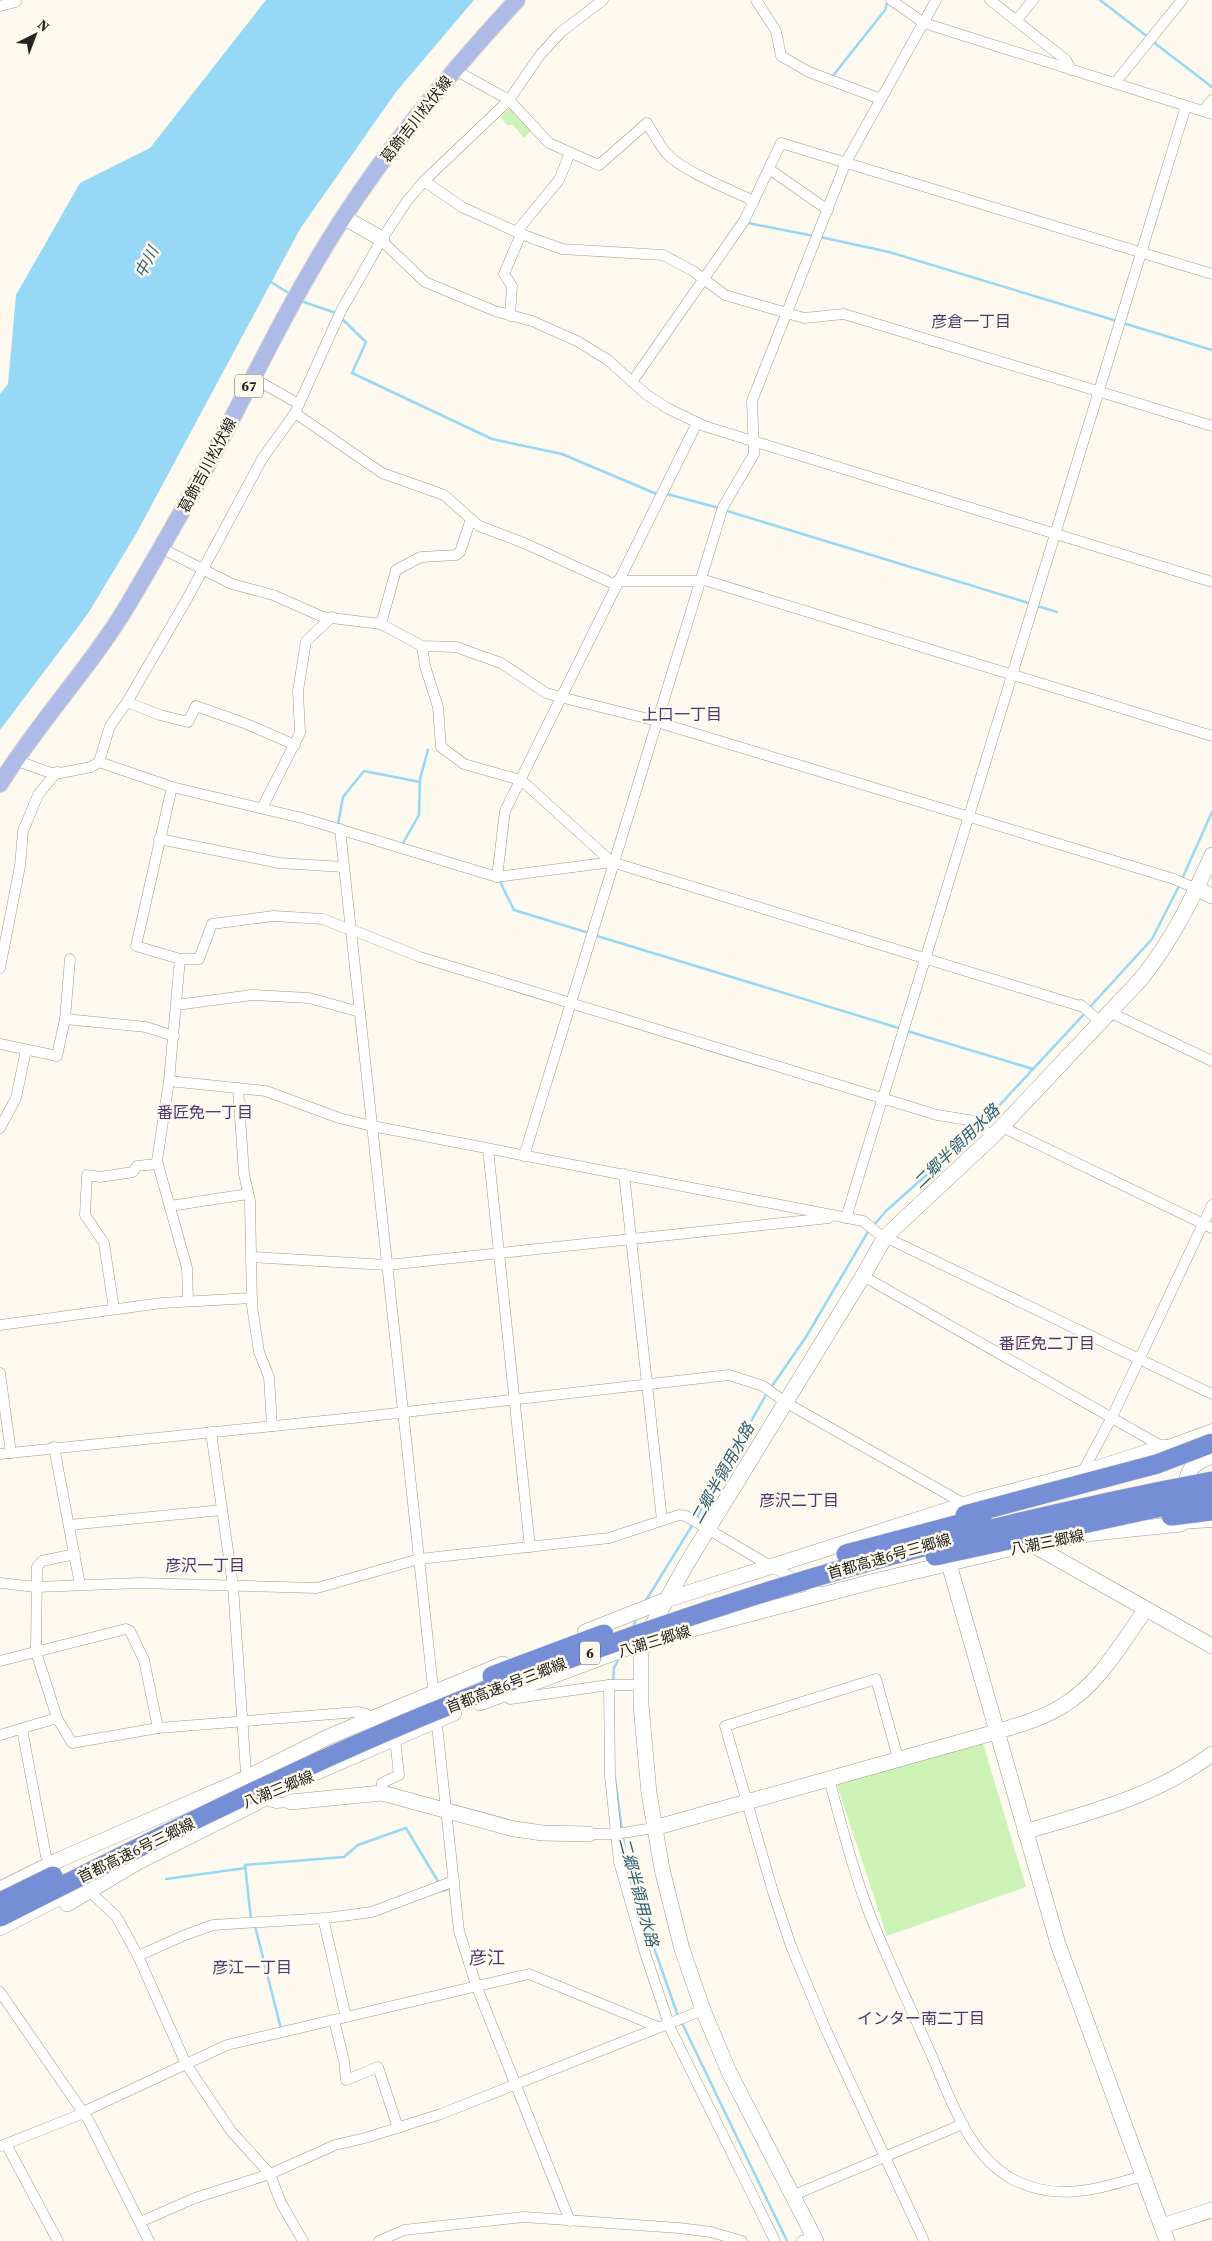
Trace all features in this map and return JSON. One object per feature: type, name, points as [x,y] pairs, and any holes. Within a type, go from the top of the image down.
[{"type":"highway","points":[[905,1537],[1002,1503],[1156,1464],[1212,1443]]},
{"type":"highway","name":"首都高速6号三郷線","points":[[0,1902],[372,1726],[528,1661],[671,1610],[905,1537],[1102,1489],[1212,1468]]},
{"type":"highway","name":"首都高速6号三郷線","points":[[0,1917],[173,1831],[422,1716],[704,1612],[865,1562],[985,1530],[1107,1501],[1212,1481]]},
{"type":"highway","points":[[704,1612],[758,1601],[874,1570],[1212,1496]]},
{"type":"highway","points":[[1071,1527],[1212,1512]]},
{"type":"main road","name":"葛飾吉川松伏線","points":[[0,784],[15,760],[94,654],[127,606],[161,548],[298,294],[344,217],[407,130],[455,70],[516,0]]},
{"type":"street","points":[[15,760],[51,773],[91,767],[99,762],[110,726],[127,702],[203,570],[250,480],[297,409],[331,329],[382,240],[407,201],[424,181],[509,100],[546,48],[561,32],[603,0]]},
{"type":"street","points":[[891,0],[924,23],[1208,113],[1212,100]]},
{"type":"street","points":[[524,1156],[723,507],[754,454],[752,401],[846,162],[936,0]]},
{"type":"street","points":[[990,0],[1066,60],[1071,70]]},
{"type":"street","points":[[1016,21],[1033,0]]},
{"type":"street","points":[[1116,83],[1182,0]]},
{"type":"street","points":[[759,1],[776,31],[781,56],[809,72],[881,99]]},
{"type":"street","points":[[0,6],[16,2]]},
{"type":"street","points":[[455,70],[509,100],[545,140],[598,164],[647,123],[665,152],[672,158],[754,202]]},
{"type":"street","points":[[844,1218],[883,1099],[1186,106]]},
{"type":"street","points":[[632,382],[744,221],[781,143],[1212,274]]},
{"type":"street","points":[[510,316],[512,286],[504,274],[519,233],[559,180],[570,152]]},
{"type":"street","points":[[769,169],[828,210]]},
{"type":"street","points":[[424,181],[462,207],[519,233],[562,249],[663,255],[693,271],[725,295],[804,318],[844,314],[1212,426]]},
{"type":"street","points":[[344,217],[382,240],[425,282],[510,316],[532,320],[588,347],[608,360],[632,382],[667,408],[697,423],[1212,582]]},
{"type":"street","points":[[253,378],[382,473],[444,494],[478,526],[524,543],[616,583],[700,580],[1212,736]]},
{"type":"street","points":[[497,877],[505,810],[697,423]]},
{"type":"street","points":[[381,624],[396,570],[421,557],[456,555],[460,552],[471,519]]},
{"type":"street","points":[[161,548],[232,584],[273,595],[323,617],[381,624],[422,646],[456,647],[501,663],[546,693],[657,722],[969,817],[1174,880],[1212,896]]},
{"type":"street","points":[[262,808],[300,734],[298,691],[306,641],[332,618]]},
{"type":"street","points":[[422,646],[425,666],[438,707],[441,747],[464,764],[520,780],[614,863],[925,960],[1081,1006],[1212,1061]]},
{"type":"street","points":[[127,702],[160,715],[188,722],[196,706],[244,723],[296,745]]},
{"type":"street","points":[[99,762],[172,787],[262,808],[497,877],[614,863]]},
{"type":"street","points":[[0,968],[20,866],[23,832],[43,786],[58,772]]},
{"type":"street","points":[[172,787],[136,946],[180,959],[199,959],[212,924],[274,916],[323,919],[420,957],[937,1115],[975,1121],[1208,1226]]},
{"type":"street","points":[[340,830],[460,1931],[476,1985],[570,2221]]},
{"type":"street","points":[[159,839],[279,863],[344,867]]},
{"type":"street","points":[[809,2240],[794,2195],[697,2012],[671,1909],[654,1828],[634,1685],[643,1642],[708,1529],[863,1276],[884,1237],[997,1132],[1105,1017],[1159,956],[1184,917],[1212,855]]},
{"type":"street","points":[[180,959],[169,1081],[157,1164],[187,1268],[188,1300]]},
{"type":"street","points":[[0,1044],[57,1056],[65,1019],[68,960]]},
{"type":"street","points":[[176,1005],[252,994],[309,998],[360,1012]]},
{"type":"street","points":[[65,1019],[146,1028],[174,1036]]},
{"type":"street","points":[[0,1128],[16,1098],[26,1050]]},
{"type":"street","points":[[169,1081],[266,1091],[330,1115],[372,1126],[866,1223],[884,1237],[1212,1394]]},
{"type":"street","points":[[238,1088],[244,1174],[248,1194],[252,1257],[252,1298],[259,1352],[269,1377],[272,1426]]},
{"type":"street","points":[[488,1149],[530,1547]]},
{"type":"street","points":[[114,1309],[104,1243],[85,1215],[88,1176],[100,1177],[133,1172],[138,1166],[157,1164]]},
{"type":"street","points":[[624,1174],[662,1520]]},
{"type":"street","points":[[170,1206],[248,1194]]},
{"type":"street","points":[[1082,1473],[1208,1226],[1212,1205]]},
{"type":"street","points":[[252,1257],[387,1265],[844,1218]]},
{"type":"street","points":[[863,1276],[1163,1447],[1212,1429]]},
{"type":"street","points":[[0,1325],[188,1300],[252,1298]]},
{"type":"street","points":[[0,1373],[5,1453],[403,1413],[729,1375],[765,1387],[785,1402],[1212,1646]]},
{"type":"street","points":[[211,1432],[234,1586],[246,1773]]},
{"type":"street","points":[[54,1447],[80,1585]]},
{"type":"street","name":"八潮三郷線","points":[[0,1889],[60,1859],[154,1820],[374,1717],[497,1666],[666,1600],[966,1504],[1082,1473],[1163,1447],[1212,1455]]},
{"type":"street","name":"八潮三郷線","points":[[0,1928],[250,1799],[277,1790],[508,1692],[643,1642],[1031,1544],[1094,1533],[1181,1524],[1187,1518],[1190,1509],[1187,1478],[1190,1469],[1195,1462],[1212,1455]]},
{"type":"street","points":[[69,1526],[222,1510]]},
{"type":"street","points":[[0,1583],[36,1587],[140,1583],[317,1588],[419,1559],[609,1538],[662,1520],[686,1516],[772,1567],[825,1595]]},
{"type":"street","points":[[1181,1524],[1212,1522]]},
{"type":"street","points":[[820,1552],[852,1568],[857,1568],[935,1549],[941,1551],[950,1564],[996,1732],[1058,1944],[1167,2241]]},
{"type":"street","points":[[75,1554],[42,1561],[37,1566],[36,1587],[36,1652],[57,1718],[72,1744],[158,1728],[358,1712],[367,1713],[374,1717],[383,1739],[393,1740],[399,1774],[382,1783],[382,1793]]},
{"type":"street","points":[[262,1799],[276,1803],[382,1793],[529,1832],[616,1834],[654,1828],[996,1732],[1050,1713],[1074,1699],[1101,1671],[1146,1609]]},
{"type":"street","points":[[0,1661],[126,1629],[130,1631],[144,1660],[158,1728]]},
{"type":"street","points":[[497,1666],[508,1669],[514,1683],[508,1692],[510,1699],[609,1685],[634,1685]]},
{"type":"street","points":[[898,1758],[876,1679],[725,1726],[791,1946],[884,2156],[924,2241]]},
{"type":"street","points":[[609,1685],[610,1776],[619,1862],[646,1956],[668,2023],[775,2241]]},
{"type":"street","points":[[0,1735],[57,1718]]},
{"type":"street","points":[[22,1728],[46,1856]]},
{"type":"street","points":[[1025,1832],[1130,1799],[1159,1787],[1212,1754]]},
{"type":"street","points":[[0,1879],[46,1856],[153,1814],[246,1773],[279,1762]]},
{"type":"street","points":[[829,1779],[872,1920],[963,2124],[983,2156],[1014,2180],[1041,2191],[1067,2193],[1094,2190],[1142,2176]]},
{"type":"street","points":[[0,1938],[90,1892],[163,1848],[277,1790]]},
{"type":"street","points":[[138,1956],[184,1935],[213,1925],[323,1918],[372,1912],[454,1881]]},
{"type":"street","points":[[90,1892],[116,1916],[138,1956],[186,2064],[231,2131],[270,2174],[281,2203],[303,2241]]},
{"type":"street","points":[[323,1918],[346,2018]]},
{"type":"street","points":[[58,2241],[3,2145],[84,2113],[227,2046],[476,1985],[529,1974],[658,2027]]},
{"type":"street","points":[[0,1992],[84,2113],[149,2241]]},
{"type":"street","points":[[140,2222],[195,2198],[270,2174],[335,2145],[398,2128],[516,2084],[697,2012]]},
{"type":"street","points":[[334,2020],[344,2061],[346,2080],[378,2067],[398,2128]]},
{"type":"street","points":[[794,2195],[963,2124]]},
{"type":"street","points":[[1162,2226],[1212,2210]]},
{"type":"street","points":[[379,2241],[404,2230],[517,2218],[685,2228],[711,2232],[742,2241]]},
{"type":"green space","points":[[510,108],[532,130],[524,138],[513,125],[507,125],[500,117]]},
{"type":"green space","points":[[982,1740],[1026,1887],[887,1936],[836,1782]]},
{"type":"water","name":"中川","points":[[266,0],[474,0],[396,92],[300,229],[136,534],[87,615],[0,730],[0,394],[8,384],[16,295],[80,183],[150,148]]},
{"type":"waterway","points":[[832,77],[885,10],[888,0]]},
{"type":"waterway","points":[[1100,0],[1148,37]]},
{"type":"waterway","points":[[1152,41],[1212,87]]},
{"type":"waterway","points":[[748,223],[814,236]]},
{"type":"waterway","points":[[820,237],[889,252],[1117,321]]},
{"type":"waterway","points":[[271,282],[290,294]]},
{"type":"waterway","points":[[301,301],[336,313]]},
{"type":"waterway","points":[[340,317],[366,342],[352,373],[492,439],[562,454],[659,495]]},
{"type":"waterway","points":[[1123,323],[1212,350]]},
{"type":"waterway","points":[[667,494],[719,508]]},
{"type":"waterway","points":[[724,510],[1032,604]]},
{"type":"waterway","points":[[1037,606],[1057,612]]},
{"type":"waterway","points":[[403,843],[419,815],[420,779],[428,750]]},
{"type":"waterway","points":[[338,824],[343,797],[364,771],[420,782]]},
{"type":"waterway","name":"二郷半領用水路","points":[[1182,879],[1212,812]]},
{"type":"waterway","points":[[501,880],[501,884],[514,910],[589,933]]},
{"type":"waterway","name":"二郷半領用水路","points":[[1089,1008],[1152,939],[1180,884]]},
{"type":"waterway","points":[[594,935],[902,1029]]},
{"type":"waterway","name":"二郷半領用水路","points":[[982,1124],[1086,1012]]},
{"type":"waterway","points":[[907,1031],[1033,1069]]},
{"type":"waterway","name":"二郷半領用水路","points":[[873,1226],[886,1211],[979,1128]]},
{"type":"waterway","name":"二郷半領用水路","points":[[770,1389],[806,1337],[869,1230]]},
{"type":"waterway","name":"二郷半領用水路","points":[[696,1519],[767,1393]]},
{"type":"waterway","name":"二郷半領用水路","points":[[645,1602],[693,1524]]},
{"type":"waterway","name":"二郷半領用水路","points":[[632,1629],[637,1618]]},
{"type":"waterway","name":"二郷半領用水路","points":[[613,1683],[614,1668],[620,1657]]},
{"type":"waterway","name":"二郷半領用水路","points":[[615,1778],[622,1830]]},
{"type":"waterway","points":[[251,1919],[245,1865],[344,1857],[358,1845],[406,1828],[439,1883]]},
{"type":"waterway","name":"二郷半領用水路","points":[[623,1835],[625,1853],[645,1922],[678,2016]]},
{"type":"waterway","points":[[166,1879],[246,1868]]},
{"type":"waterway","points":[[442,1887],[443,1891],[451,1888]]},
{"type":"waterway","points":[[255,1926],[281,2029]]},
{"type":"waterway","name":"二郷半領用水路","points":[[681,2021],[787,2241]]},
{"type":"district","name":"彦倉一丁目","points":[[971,321]]},
{"type":"district","name":"上口一丁目","points":[[682,714]]},
{"type":"district","name":"番匠免一丁目","points":[[205,1112]]},
{"type":"district","name":"番匠免二丁目","points":[[1047,1343]]},
{"type":"district","name":"彦沢二丁目","points":[[799,1500]]},
{"type":"district","name":"彦沢一丁目","points":[[205,1565]]},
{"type":"district","name":"彦江","points":[[487,1957]]},
{"type":"district","name":"彦江一丁目","points":[[252,1967]]},
{"type":"district","name":"インター南二丁目","points":[[921,2018]]}]
